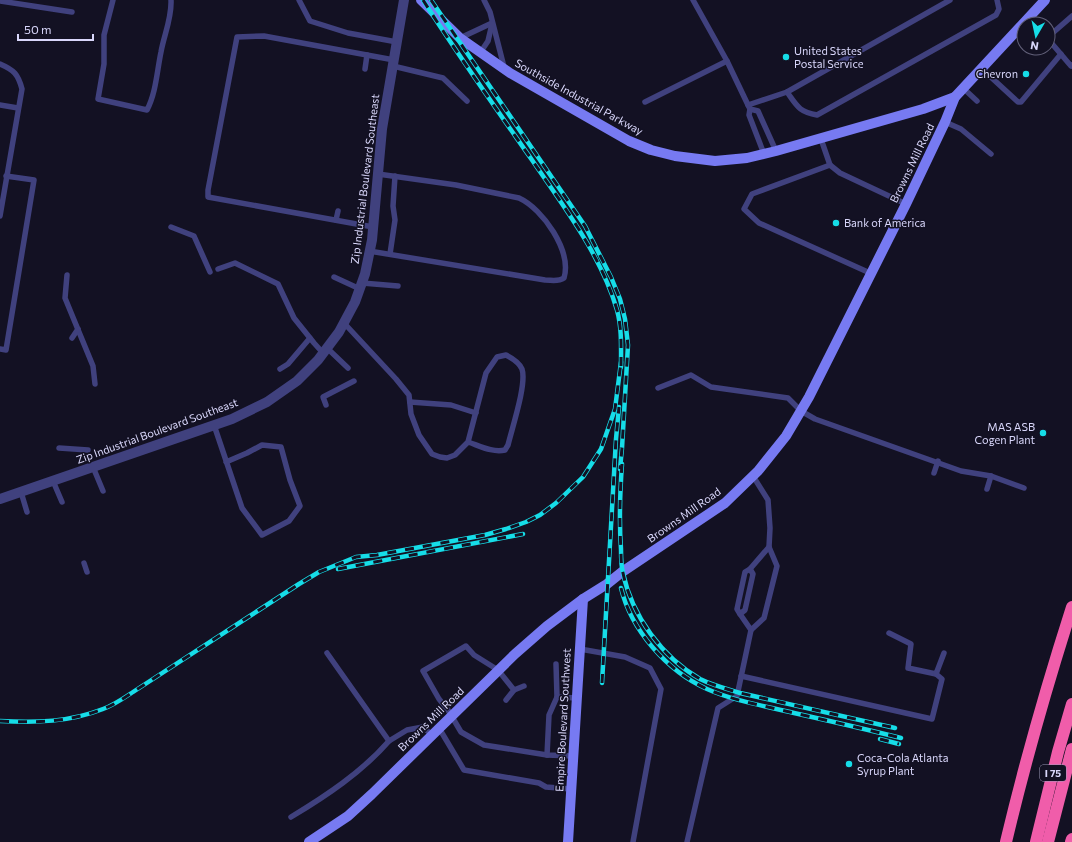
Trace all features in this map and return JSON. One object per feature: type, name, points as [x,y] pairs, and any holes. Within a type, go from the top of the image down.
[{"type":"highway","points":[[1006,842],[1020,783],[1045,692],[1072,607]]},
{"type":"highway","name":"I 75","points":[[1036,842],[1058,752],[1072,704]]},
{"type":"highway","points":[[1048,842],[1072,749]]},
{"type":"street","name":"Zip Industrial Boulevard Southeast","points":[[0,499],[232,418],[267,402],[297,381],[318,360],[339,332],[355,302],[361,286],[370,251],[382,129],[404,0]]},
{"type":"street","name":"Southside Industrial Parkway","points":[[421,0],[460,38],[504,69],[629,141],[651,150],[695,160],[731,161],[764,154],[923,109],[955,97]]},
{"type":"street","name":"Browns Mill Road","points":[[1035,16],[1045,0]]},
{"type":"street","name":"Browns Mill Road","points":[[309,842],[348,816],[498,670],[547,626],[583,599],[725,502],[753,476],[786,436],[809,397],[906,204],[945,122],[955,97],[981,68],[1016,35]]},
{"type":"street","name":"Empire Boulevard Southwest","points":[[568,842],[583,599]]},
{"type":"lane","points":[[113,0],[104,35],[104,64],[98,99],[147,110],[152,101],[161,52],[171,11],[171,0]]},
{"type":"lane","points":[[300,0],[310,21],[348,33],[397,42]]},
{"type":"lane","points":[[484,0],[490,12],[504,69]]},
{"type":"lane","points":[[692,0],[727,61],[749,107],[749,115],[764,154]]},
{"type":"lane","points":[[749,107],[787,92],[950,0]]},
{"type":"lane","points":[[787,92],[796,106],[806,113],[817,115],[996,15],[999,9],[997,0]]},
{"type":"lane","points":[[0,1],[72,12]]},
{"type":"lane","points":[[1056,31],[1072,16]]},
{"type":"lane","points":[[460,38],[492,23]]},
{"type":"lane","points":[[480,53],[488,41],[492,23]]},
{"type":"lane","points":[[373,227],[208,198],[237,37],[264,36],[367,55],[443,78],[466,101]]},
{"type":"lane","points":[[1056,48],[1071,66],[1072,65]]},
{"type":"lane","points":[[981,68],[1018,102],[1021,102],[1061,54]]},
{"type":"lane","points":[[365,69],[367,55]]},
{"type":"lane","points":[[645,102],[727,61]]},
{"type":"lane","points":[[0,64],[10,69],[18,77],[22,89],[0,216]]},
{"type":"lane","points":[[963,88],[977,101]]},
{"type":"lane","points":[[0,105],[18,108]]},
{"type":"lane","points":[[749,107],[758,111],[776,151]]},
{"type":"lane","points":[[945,122],[961,129],[991,154]]},
{"type":"lane","points":[[821,138],[830,165],[840,173],[906,204]]},
{"type":"lane","points":[[830,165],[752,194],[744,209],[759,223],[827,255],[870,273]]},
{"type":"lane","points":[[370,251],[545,280],[559,281],[564,278],[566,270],[556,236],[546,221],[526,201],[519,198],[436,182],[378,174]]},
{"type":"lane","points":[[0,349],[6,350],[34,180],[6,176]]},
{"type":"lane","points":[[390,254],[395,220],[393,206],[395,176]]},
{"type":"lane","points":[[336,220],[338,211]]},
{"type":"lane","points":[[171,227],[194,236],[210,272]]},
{"type":"lane","points":[[218,269],[235,263],[278,284],[294,318],[310,338],[348,368]]},
{"type":"lane","points":[[67,275],[65,298],[93,366],[95,384]]},
{"type":"lane","points":[[334,277],[361,286],[398,286]]},
{"type":"lane","points":[[344,323],[409,395],[411,414],[419,435],[432,454],[440,457],[447,458],[455,455],[468,442],[486,373],[493,361],[497,357],[506,355],[515,360],[521,367],[524,382],[508,445],[505,450],[500,451],[468,442]]},
{"type":"lane","points":[[72,338],[78,329]]},
{"type":"lane","points":[[280,369],[288,364],[310,338]]},
{"type":"lane","points":[[658,388],[691,375],[711,387],[788,398],[801,411],[815,419],[961,470],[991,476],[1024,488]]},
{"type":"lane","points":[[326,405],[323,396],[354,381]]},
{"type":"lane","points":[[410,402],[451,405],[476,413]]},
{"type":"lane","points":[[214,425],[226,462],[242,508],[262,535],[289,521],[300,506],[290,480],[281,447],[262,445],[226,462]]},
{"type":"lane","points":[[59,448],[88,450]]},
{"type":"lane","points":[[934,473],[938,461]]},
{"type":"lane","points":[[93,467],[103,491]]},
{"type":"lane","points":[[687,842],[718,708],[737,696],[752,630],[764,618],[777,566],[769,547],[770,528],[768,500],[753,476]]},
{"type":"lane","points":[[987,488],[991,476]]},
{"type":"lane","points":[[53,480],[62,502]]},
{"type":"lane","points":[[20,492],[27,512]]},
{"type":"lane","points":[[752,630],[737,609],[739,599],[745,572],[750,569],[769,547]]},
{"type":"lane","points":[[84,563],[87,572]]},
{"type":"lane","points":[[741,676],[932,719],[942,679],[936,674],[908,668],[911,644],[889,633]]},
{"type":"lane","points":[[514,690],[498,670],[474,655],[466,646],[422,671],[461,732],[484,745],[547,755],[573,756]]},
{"type":"lane","points":[[580,649],[625,656],[650,668],[661,689],[633,842]]},
{"type":"lane","points":[[327,653],[389,741]]},
{"type":"lane","points":[[936,674],[944,653]]},
{"type":"lane","points":[[547,755],[549,715],[557,697],[556,664]]},
{"type":"lane","points":[[506,700],[514,690],[524,686]]},
{"type":"lane","points":[[557,697],[577,698]]},
{"type":"lane","points":[[291,817],[320,800],[370,762],[389,741],[407,730],[422,727],[435,732],[464,770],[540,783],[546,787],[571,789]]},
{"type":"railway","points":[[423,0],[463,61],[569,214],[592,251],[610,290],[619,317],[621,367]]},
{"type":"railway","points":[[431,0],[585,226],[611,277],[620,299],[625,319],[628,345],[620,469]]},
{"type":"railway","points":[[0,721],[53,721],[78,717],[107,707],[122,699],[299,584],[319,572],[356,557],[377,555],[485,535],[526,522],[540,515],[556,503],[583,477],[601,449],[615,409],[621,362]]},
{"type":"railway","points":[[602,683],[619,407]]},
{"type":"railway","points":[[622,464],[620,496],[621,561],[627,589],[641,620],[661,647],[673,659],[700,679],[740,693],[895,728]]},
{"type":"railway","points":[[338,569],[523,534]]},
{"type":"railway","points":[[621,588],[626,604],[642,634],[665,660],[678,672],[692,681],[707,689],[739,700],[901,738]]},
{"type":"railway","points":[[880,739],[899,744]]},
{"type":"place","name":"United States Postal Service","points":[[786,57]]},
{"type":"place","name":"Chevron","points":[[1026,74]]},
{"type":"place","name":"Bank of America","points":[[836,223]]},
{"type":"place","name":"MAS ASB Cogen Plant","points":[[1043,433]]},
{"type":"place","name":"Coca-Cola Atlanta Syrup Plant","points":[[849,764]]}]
